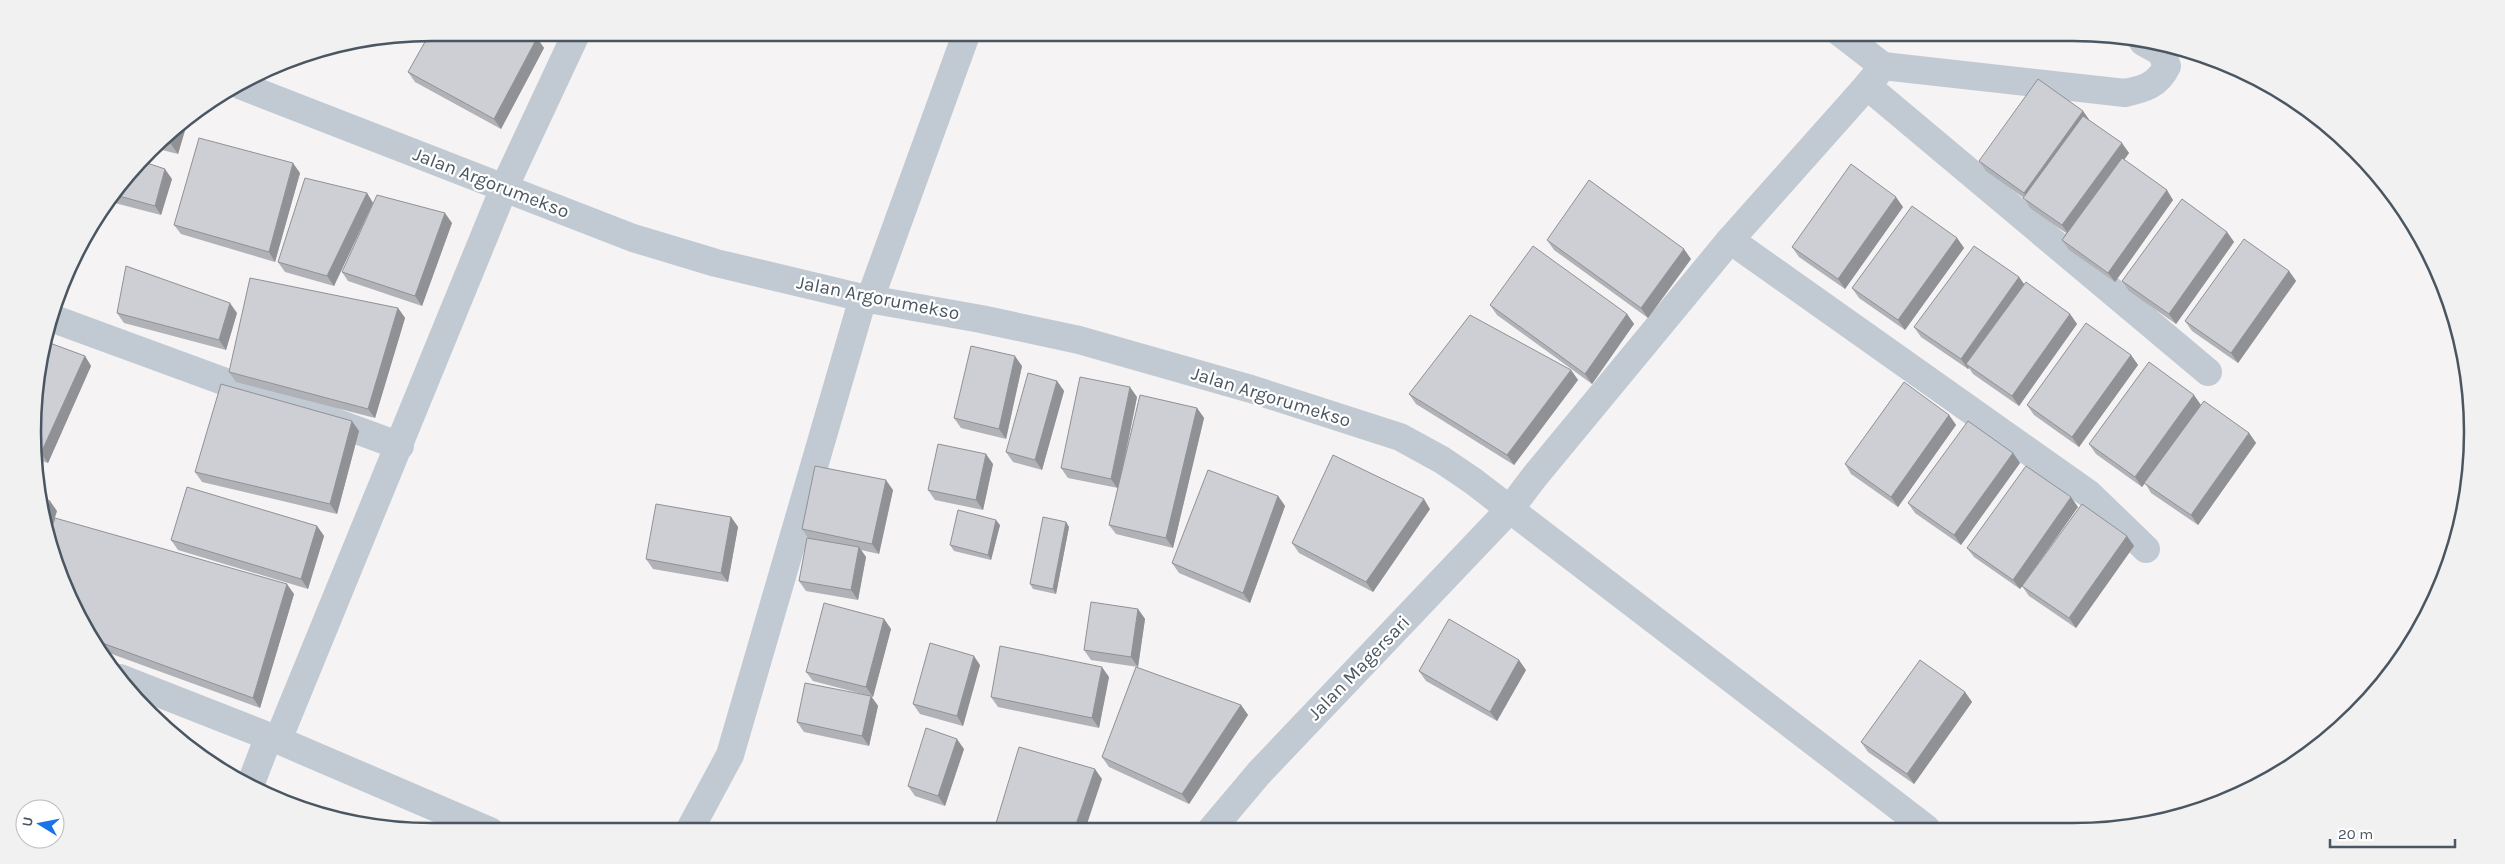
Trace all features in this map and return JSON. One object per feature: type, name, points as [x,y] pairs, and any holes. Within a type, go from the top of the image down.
[{"type":"street","points":[[253,779],[274,738],[400,446],[504,188],[573,41]]},
{"type":"street","points":[[693,823],[730,755],[867,298],[965,41]]},
{"type":"street","points":[[1846,41],[1875,76],[2208,372]]},
{"type":"street","points":[[1875,76],[2125,93],[2145,89],[2163,75],[2167,66],[2161,52]]},
{"type":"street","name":"Jalan Magersari","points":[[1217,823],[1272,759],[1510,509],[1535,476],[1730,240],[1875,76]]},
{"type":"street","name":"Jalan Argorumekso","points":[[248,88],[642,241],[716,264],[867,298],[981,319],[1079,340],[1330,413],[1408,442],[1450,465],[1510,509],[1919,823]]},
{"type":"street","points":[[1730,240],[2089,494],[2146,549]]},
{"type":"street","points":[[58,321],[400,446]]},
{"type":"street","points":[[132,683],[274,738],[471,823]]},
{"type":"building","points":[[425,41],[535,41],[494,119],[408,72]]},
{"type":"building","points":[[2038,79],[2083,111],[2024,193],[1979,161]]},
{"type":"building","points":[[2083,116],[2122,143],[2062,225],[2023,198]]},
{"type":"building","points":[[199,138],[293,163],[269,252],[174,225]]},
{"type":"building","points":[[2122,158],[2167,190],[2108,273],[2062,240]]},
{"type":"building","points":[[148,164],[165,169],[155,206],[120,196]]},
{"type":"building","points":[[1851,164],[1896,197],[1838,279],[1792,247]]},
{"type":"building","points":[[305,178],[367,193],[327,276],[278,262]]},
{"type":"building","points":[[1589,180],[1684,249],[1641,308],[1547,240]]},
{"type":"building","points":[[377,195],[445,213],[415,296],[342,272]]},
{"type":"building","points":[[2182,199],[2227,232],[2169,314],[2122,281]]},
{"type":"building","points":[[1912,206],[1957,238],[1898,320],[1852,288]]},
{"type":"building","points":[[2244,239],[2289,271],[2231,353],[2185,321]]},
{"type":"building","points":[[1533,246],[1627,314],[1585,374],[1490,305]]},
{"type":"building","points":[[1974,246],[2019,277],[1961,359],[1914,327]]},
{"type":"building","points":[[126,266],[230,303],[219,340],[117,313]]},
{"type":"building","points":[[250,278],[398,308],[368,409],[229,372]]},
{"type":"building","points":[[2026,282],[2070,314],[2012,396],[1966,364]]},
{"type":"building","points":[[1470,315],[1571,370],[1507,455],[1409,394]]},
{"type":"building","points":[[2086,323],[2131,355],[2072,437],[2027,405]]},
{"type":"building","points":[[52,344],[85,356],[42,451],[42,406]]},
{"type":"building","points":[[971,346],[1015,356],[999,429],[954,418]]},
{"type":"building","points":[[2149,362],[2194,395],[2135,477],[2089,444]]},
{"type":"building","points":[[1028,373],[1057,381],[1035,460],[1006,452]]},
{"type":"building","points":[[1080,377],[1130,387],[1111,479],[1061,468]]},
{"type":"building","points":[[1904,382],[1949,415],[1891,497],[1845,464]]},
{"type":"building","points":[[221,384],[352,421],[330,504],[195,472]]},
{"type":"building","points":[[1140,395],[1197,408],[1166,538],[1109,525]]},
{"type":"building","points":[[2204,401],[2249,433],[2191,515],[2144,483]]},
{"type":"building","points":[[1968,421],[2013,453],[1954,535],[1908,503]]},
{"type":"building","points":[[938,444],[986,454],[976,500],[928,490]]},
{"type":"building","points":[[1333,455],[1424,499],[1366,582],[1292,543]]},
{"type":"building","points":[[815,466],[886,480],[872,544],[802,529]]},
{"type":"building","points":[[2026,466],[2071,497],[2013,580],[1967,548]]},
{"type":"building","points":[[1208,470],[1278,496],[1243,593],[1172,563]]},
{"type":"building","points":[[187,487],[317,526],[301,579],[171,540]]},
{"type":"building","points":[[656,504],[731,517],[721,573],[646,559]]},
{"type":"building","points":[[2082,504],[2127,536],[2069,618],[2022,586]]},
{"type":"building","points":[[958,510],[996,520],[988,555],[950,545]]},
{"type":"building","points":[[1043,517],[1066,522],[1053,589],[1030,584]]},
{"type":"building","points":[[55,518],[287,584],[253,698],[104,644],[71,582],[53,524]]},
{"type":"building","points":[[807,538],[859,547],[851,590],[799,581]]},
{"type":"building","points":[[1091,602],[1138,609],[1131,657],[1084,650]]},
{"type":"building","points":[[824,603],[884,619],[866,687],[806,672]]},
{"type":"building","points":[[1449,619],[1519,660],[1490,712],[1419,671]]},
{"type":"building","points":[[930,643],[974,656],[957,716],[913,704]]},
{"type":"building","points":[[1000,646],[1102,667],[1092,718],[991,697]]},
{"type":"building","points":[[1920,660],[1965,692],[1907,774],[1861,742]]},
{"type":"building","points":[[1136,667],[1241,705],[1182,794],[1102,757]]},
{"type":"building","points":[[805,683],[871,696],[862,736],[797,722]]},
{"type":"building","points":[[926,728],[957,739],[938,796],[908,786]]},
{"type":"building","points":[[1019,747],[1095,769],[1076,823],[996,823]]}]
